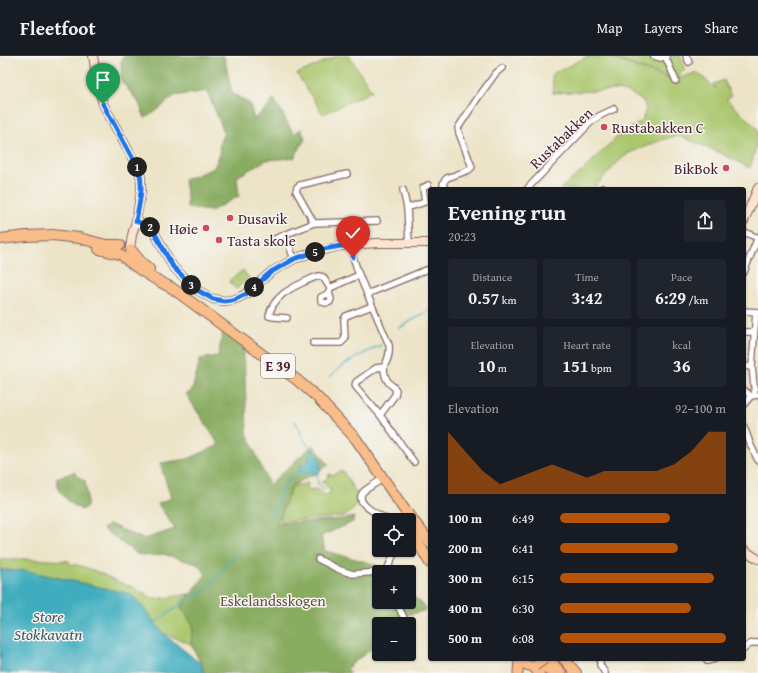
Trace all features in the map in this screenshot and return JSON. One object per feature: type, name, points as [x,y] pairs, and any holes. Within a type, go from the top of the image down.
[{"type":"highway","points":[[0,239],[52,235],[79,238],[124,249]]},
{"type":"highway","name":"E 39","points":[[0,242],[28,239],[52,240],[124,249],[131,263],[172,288],[297,380],[318,398],[356,439],[412,521],[428,540]]},
{"type":"highway","name":"E 39","points":[[349,432],[353,441],[401,513]]},
{"type":"highway","name":"E 39","points":[[401,505],[406,508],[428,532]]},
{"type":"highway","name":"E 39","points":[[416,533],[428,548]]},
{"type":"highway","points":[[416,539],[428,560]]},
{"type":"highway","points":[[549,661],[561,673]]},
{"type":"highway","points":[[566,661],[576,673]]},
{"type":"highway","points":[[534,667],[552,673]]},
{"type":"main road","points":[[518,673],[519,661]]},
{"type":"main road","points":[[521,661],[534,667],[544,661]]},
{"type":"street","points":[[93,56],[98,86],[103,104],[139,170],[141,178],[141,191],[136,221],[132,235],[124,249]]},
{"type":"street","points":[[654,56],[661,58],[666,56],[676,81]]},
{"type":"street","points":[[686,56],[689,62]]},
{"type":"street","points":[[444,187],[443,184],[446,179],[470,170],[471,168],[472,165],[458,130],[459,126],[477,98],[496,73],[502,68]]},
{"type":"street","name":"Rustabakken","points":[[529,187],[589,124],[599,116],[614,109]]},
{"type":"street","points":[[314,222],[296,191],[297,187],[347,174]]},
{"type":"street","points":[[407,208],[425,202],[423,188],[428,185]]},
{"type":"street","points":[[747,210],[758,188]]},
{"type":"street","points":[[403,190],[407,208],[409,243]]},
{"type":"street","points":[[136,221],[152,228],[173,267],[197,290],[213,299],[224,301],[232,300],[246,294],[271,272],[294,259],[324,249],[377,243],[428,243]]},
{"type":"street","points":[[272,240],[314,222],[377,221]]},
{"type":"street","points":[[746,233],[758,238],[746,267]]},
{"type":"street","points":[[285,234],[294,259]]},
{"type":"street","points":[[354,246],[353,257],[359,275],[389,344],[390,351],[384,367],[385,376],[396,390],[395,395],[380,415]]},
{"type":"street","points":[[367,294],[426,270]]},
{"type":"street","points":[[287,318],[269,316],[270,309],[285,292],[316,276],[323,277],[329,290],[359,275]]},
{"type":"street","points":[[313,343],[341,343],[345,339],[344,319],[346,316],[372,306]]},
{"type":"street","points":[[746,311],[757,312],[752,367],[755,395],[746,402]]},
{"type":"street","points":[[746,332],[754,332]]},
{"type":"street","points":[[746,366],[752,367]]},
{"type":"street","points":[[384,367],[376,368],[356,382],[355,385],[380,415],[414,462]]},
{"type":"street","points":[[746,432],[758,460]]},
{"type":"street","points":[[377,513],[364,505],[361,501],[364,491],[379,481]]},
{"type":"street","points":[[746,551],[758,559]]},
{"type":"street","points":[[318,559],[340,570],[353,574],[372,573]]},
{"type":"street","points":[[746,646],[755,642],[758,643]]},
{"type":"street","points":[[600,661],[602,670],[605,673]]},
{"type":"green space","points":[[124,56],[224,56],[232,93],[250,104],[254,119],[267,108],[274,99],[294,134],[301,129],[305,139],[294,158],[266,160],[237,177],[239,196],[211,211],[187,208],[184,180],[214,168],[219,156],[220,142],[224,132],[207,91],[174,96],[155,112],[145,118],[139,103],[122,82],[121,62]]},
{"type":"green space","points":[[337,56],[349,56],[372,91],[323,114],[297,74]]},
{"type":"green space","points":[[589,56],[604,56],[674,80],[608,56],[680,56],[686,69],[675,80],[697,72],[716,89],[714,84],[724,80],[731,97],[726,99],[758,129],[758,140],[750,168],[721,153],[679,136],[667,138],[629,153],[619,161],[595,187],[562,187],[581,172],[618,136],[642,121],[646,109],[644,102],[632,94],[618,90],[553,93],[552,74]]},
{"type":"green space","points":[[243,270],[249,278],[236,289],[229,281]]},
{"type":"green space","name":"Eskelandsskogen","points":[[223,332],[244,347],[247,433],[269,485],[313,445],[329,465],[292,486],[277,524],[354,517],[353,522],[321,536],[325,551],[376,565],[372,565],[372,609],[416,609],[416,599],[428,610],[400,617],[372,617],[372,648],[347,668],[350,673],[204,673],[191,644],[193,625],[181,607],[206,574],[197,564],[163,554],[150,556],[137,554],[103,529],[109,524],[144,539],[175,529],[158,504],[171,498],[160,463],[188,459],[219,445],[186,394],[192,391],[200,359],[218,356]]},
{"type":"green space","points":[[343,471],[356,493],[357,506],[345,516],[281,522],[284,503],[294,486],[308,483],[307,488],[310,490],[318,490],[324,495],[328,495],[330,488],[321,482],[326,480],[329,474],[332,475]]},
{"type":"green space","points":[[74,472],[85,481],[87,507],[81,510],[68,501],[59,490],[56,478]]},
{"type":"green space","points":[[0,559],[69,561],[70,564],[82,566],[100,573],[155,599],[190,594],[181,607],[194,625],[191,644],[163,633],[131,594],[27,571],[0,570]]},
{"type":"water","points":[[311,449],[315,451],[321,462],[319,473],[314,475],[313,472],[310,471],[305,474],[300,472],[299,468],[300,465],[305,465],[308,461]]},
{"type":"water","name":"Store Stokkavatn","points":[[0,570],[27,571],[131,594],[163,633],[201,664],[204,673],[0,673]]},
{"type":"waterway","points":[[399,328],[428,311]]},
{"type":"waterway","points":[[330,377],[348,363],[381,345]]},
{"type":"waterway","points":[[295,421],[305,441],[311,449]]},
{"type":"waterway","points":[[271,516],[285,483],[301,471]]},
{"type":"waterway","points":[[317,473],[318,484],[326,490]]},
{"type":"waterway","points":[[155,623],[181,604],[182,600],[201,594],[244,546]]},
{"type":"place","name":"Rustabakken C","points":[[604,127]]},
{"type":"place","name":"BikBok","points":[[726,168]]},
{"type":"place","name":"Dusavik","points":[[230,218]]},
{"type":"place","name":"Høie","points":[[206,228]]},
{"type":"place","name":"Tasta skole","points":[[219,240]]},
{"type":"route","points":[[103,104],[139,170],[141,178],[141,191],[136,221],[152,228],[173,267],[202,294],[213,299],[224,301],[238,298],[246,294],[271,272],[294,259],[324,249],[341,246],[354,246],[353,257]]}]
